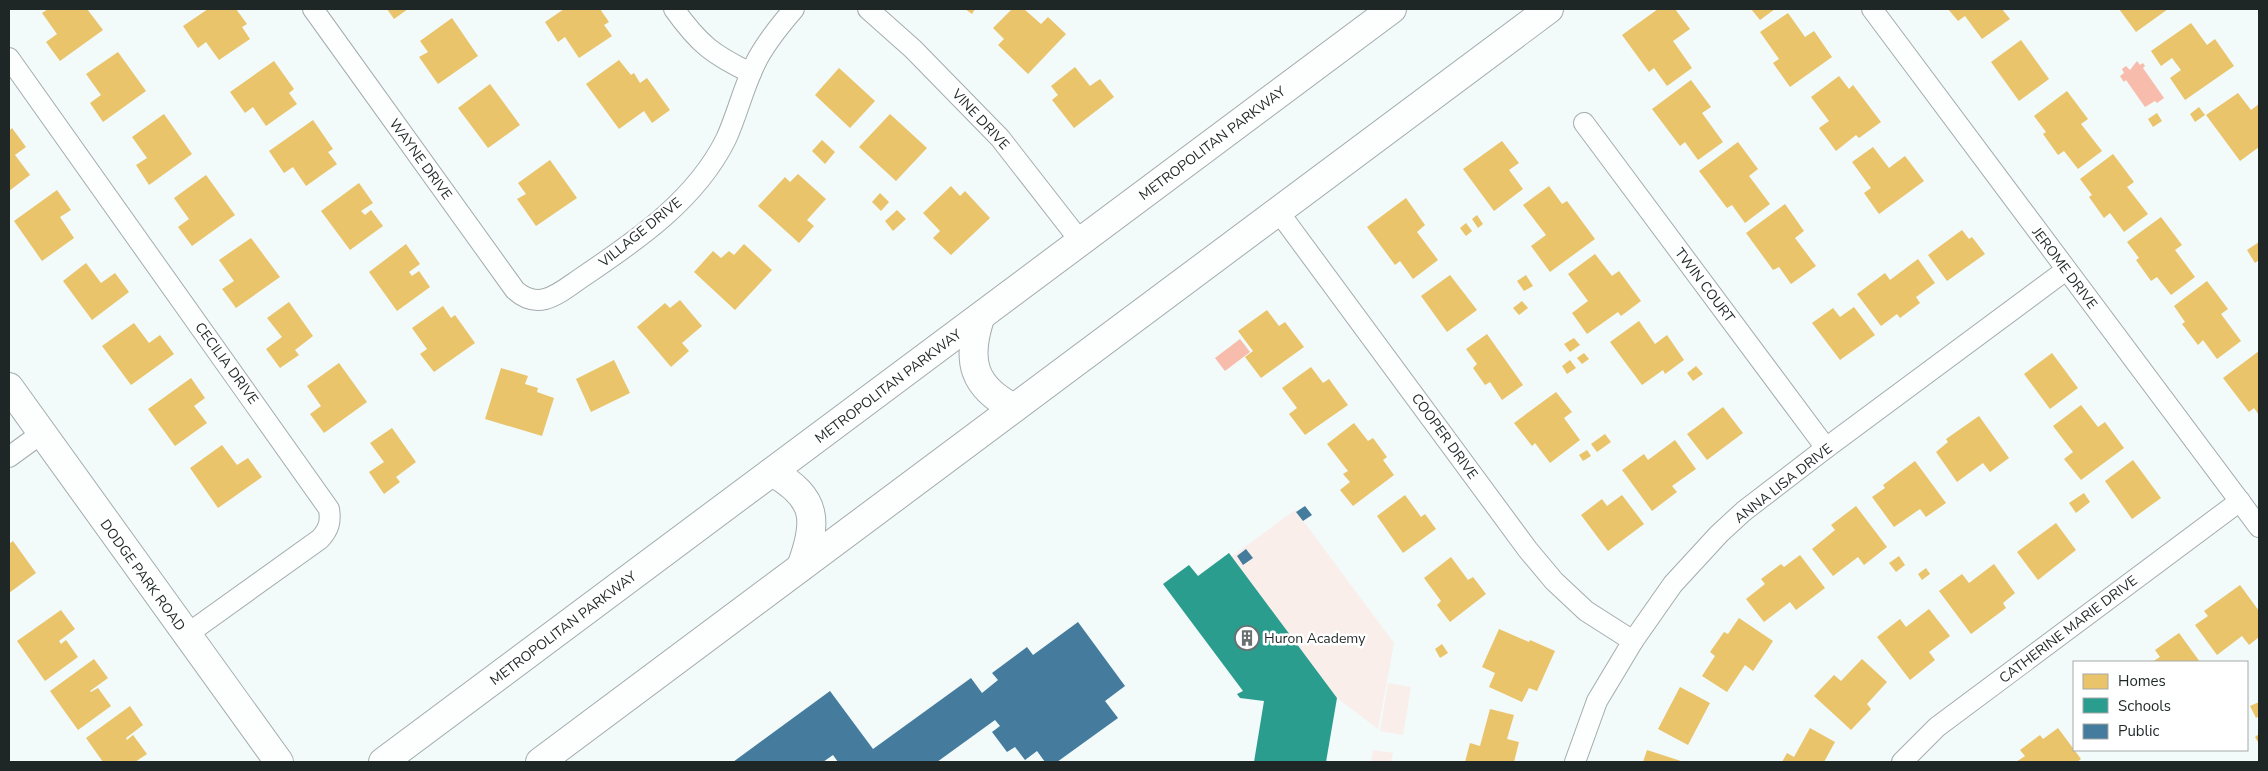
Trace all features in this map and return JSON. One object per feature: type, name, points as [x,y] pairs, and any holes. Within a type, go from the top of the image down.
[{"type":"main road","name":"METROPOLITAN PARKWAY","points":[[383,762],[1392,9]]},
{"type":"main road","points":[[540,762],[1549,9]]},
{"type":"main road","points":[[980,318],[973,338],[972,355],[976,372],[982,384],[990,393],[1014,408]]},
{"type":"main road","name":"DODGE PARK ROAD","points":[[9,387],[278,762]]},
{"type":"main road","points":[[772,472],[796,488],[810,506],[812,534],[801,567]]},
{"type":"street","name":"WAYNE DRIVE","points":[[314,9],[515,290],[524,298],[535,300]]},
{"type":"street","points":[[674,9],[701,44],[719,57],[751,73]]},
{"type":"street","name":"VILLAGE DRIVE","points":[[535,300],[554,296],[603,262],[676,206],[704,174],[725,140],[751,73],[767,44],[794,9]]},
{"type":"street","name":"VINE DRIVE","points":[[868,9],[912,49],[1000,138],[1081,242]]},
{"type":"street","name":"JEROME DRIVE","points":[[1872,9],[2259,527]]},
{"type":"street","name":"CECILIA DRIVE","points":[[9,58],[329,509],[331,519],[327,530],[320,539],[186,635]]},
{"type":"street","name":"TWIN COURT","points":[[1584,123],[1826,448]]},
{"type":"street","name":"COOPER DRIVE","points":[[1278,211],[1522,542],[1554,581],[1586,611],[1632,641]]},
{"type":"street","name":"ANNA LISA DRIVE","points":[[1575,762],[1597,701],[1632,641],[1673,584],[1719,534],[1744,511],[1826,448],[2066,270]]},
{"type":"street","points":[[9,457],[42,433]]},
{"type":"street","name":"CATHERINE MARIE DRIVE","points":[[1902,762],[1937,726],[2240,500]]},
{"type":"shaded area","points":[[2137,61],[2140,65],[2143,63],[2145,66],[2143,68],[2164,98],[2157,103],[2155,101],[2145,107],[2126,80],[2124,82],[2120,76],[2124,73],[2122,69],[2126,66],[2130,70]]},
{"type":"shaded area","points":[[1240,339],[1250,352],[1225,371],[1215,358]]},
{"type":"shaded area","points":[[1295,510],[1394,643],[1378,729],[1337,698],[1231,557]]},
{"type":"shaded area","points":[[1388,683],[1411,687],[1403,735],[1380,731]]},
{"type":"shaded area","points":[[1373,750],[1393,753],[1391,762],[1371,762]]},
{"type":"building: Homes","points":[[48,9],[87,9],[103,30],[60,61],[46,42],[57,34],[42,13]]},
{"type":"building: Homes","points":[[208,9],[236,9],[247,24],[242,27],[250,39],[219,60],[206,42],[198,48],[183,26]]},
{"type":"building: Homes","points":[[387,9],[408,9],[394,19]]},
{"type":"building: Homes","points":[[564,9],[600,9],[609,22],[604,25],[612,36],[579,58],[565,37],[558,42],[545,22]]},
{"type":"building: Homes","points":[[965,9],[975,9],[972,14]]},
{"type":"building: Homes","points":[[1012,9],[1024,9],[1041,24],[1048,17],[1066,34],[1028,74],[998,45],[1004,39],[993,28]]},
{"type":"building: Homes","points":[[1658,9],[1675,9],[1690,29],[1673,41],[1692,68],[1667,86],[1654,68],[1649,72],[1622,35]]},
{"type":"building: Homes","points":[[1751,9],[1775,9],[1760,20]]},
{"type":"building: Homes","points":[[1948,9],[2002,9],[2010,19],[1982,39],[1965,16],[1958,21]]},
{"type":"building: Homes","points":[[2119,9],[2168,9],[2136,32]]},
{"type":"building: Homes","points":[[1788,13],[1805,37],[1814,31],[1832,57],[1790,87],[1773,63],[1779,59],[1760,32]]},
{"type":"building: Homes","points":[[452,18],[478,56],[438,84],[419,57],[428,52],[420,41]]},
{"type":"building: Homes","points":[[2191,23],[2207,45],[2215,39],[2234,66],[2185,100],[2170,78],[2181,70],[2172,58],[2161,66],[2151,51]]},
{"type":"building: Homes","points":[[2021,40],[2049,79],[2019,101],[1991,62]]},
{"type":"building: Homes","points":[[118,52],[146,91],[103,122],[90,103],[101,95],[86,74]]},
{"type":"building: Homes","points":[[619,60],[631,75],[634,73],[640,83],[647,78],[670,110],[652,123],[644,111],[619,129],[586,84]]},
{"type":"building: Homes","points":[[274,61],[294,89],[289,93],[297,104],[266,126],[253,107],[245,113],[230,92]]},
{"type":"building: Homes","points":[[1075,67],[1090,86],[1100,79],[1114,97],[1074,128],[1052,100],[1058,95],[1051,86]]},
{"type":"building: Homes","points":[[839,68],[875,101],[850,128],[815,95]]},
{"type":"building: Homes","points":[[1839,76],[1849,89],[1853,85],[1881,122],[1859,138],[1856,135],[1836,151],[1819,128],[1829,121],[1811,97]]},
{"type":"building: Homes","points":[[1691,80],[1711,107],[1702,113],[1723,142],[1698,160],[1685,142],[1680,146],[1652,109]]},
{"type":"building: Homes","points":[[490,84],[520,125],[488,148],[458,108]]},
{"type":"building: Homes","points":[[2067,91],[2088,119],[2081,124],[2102,151],[2078,169],[2064,151],[2058,155],[2043,134],[2046,132],[2034,116]]},
{"type":"building: Homes","points":[[2238,93],[2251,110],[2259,104],[2259,147],[2240,161],[2206,115]]},
{"type":"building: Homes","points":[[2199,107],[2205,115],[2195,122],[2190,114]]},
{"type":"building: Homes","points":[[2157,113],[2162,121],[2153,127],[2148,119]]},
{"type":"building: Homes","points":[[164,114],[192,154],[149,185],[136,165],[147,158],[132,137]]},
{"type":"building: Homes","points":[[890,114],[927,148],[896,181],[859,147]]},
{"type":"building: Homes","points":[[313,120],[333,149],[328,152],[337,164],[306,186],[293,167],[284,173],[269,151]]},
{"type":"building: Homes","points":[[12,128],[26,147],[15,155],[30,175],[9,191],[9,131]]},
{"type":"building: Homes","points":[[822,140],[835,152],[825,164],[812,151]]},
{"type":"building: Homes","points":[[1502,141],[1519,163],[1509,170],[1523,189],[1494,211],[1463,169]]},
{"type":"building: Homes","points":[[1738,142],[1758,169],[1749,176],[1770,204],[1745,223],[1732,205],[1727,208],[1699,171]]},
{"type":"building: Homes","points":[[1873,147],[1889,168],[1905,156],[1924,181],[1879,214],[1864,193],[1871,188],[1852,162]]},
{"type":"building: Homes","points":[[2113,154],[2134,182],[2127,187],[2148,214],[2124,232],[2110,213],[2104,218],[2089,197],[2092,195],[2080,179]]},
{"type":"building: Homes","points":[[550,160],[577,198],[536,226],[517,199],[526,194],[518,183]]},
{"type":"building: Homes","points":[[798,174],[826,199],[807,220],[814,226],[799,243],[758,206],[785,177],[790,182]]},
{"type":"building: Homes","points":[[206,175],[235,215],[192,246],[178,227],[189,219],[174,198]]},
{"type":"building: Homes","points":[[359,183],[373,203],[361,211],[365,215],[371,210],[383,226],[350,250],[321,211]]},
{"type":"building: Homes","points":[[951,186],[960,196],[965,191],[990,218],[951,255],[933,238],[940,231],[923,213]]},
{"type":"building: Homes","points":[[1549,186],[1562,204],[1567,201],[1595,239],[1550,272],[1531,246],[1546,235],[1523,205]]},
{"type":"building: Homes","points":[[57,190],[71,210],[60,217],[74,238],[42,261],[14,221]]},
{"type":"building: Homes","points":[[880,193],[889,202],[881,211],[872,202]]},
{"type":"building: Homes","points":[[1406,198],[1425,225],[1417,232],[1438,260],[1413,279],[1400,261],[1395,265],[1367,227]]},
{"type":"building: Homes","points":[[1785,204],[1804,231],[1795,238],[1816,266],[1791,284],[1779,267],[1773,270],[1746,233]]},
{"type":"building: Homes","points":[[897,210],[906,219],[893,231],[885,221]]},
{"type":"building: Homes","points":[[1477,215],[1483,224],[1478,228],[1472,219]]},
{"type":"building: Homes","points":[[2161,217],[2182,245],[2175,250],[2195,277],[2171,295],[2157,277],[2151,281],[2136,260],[2139,258],[2127,242]]},
{"type":"building: Homes","points":[[1466,223],[1472,231],[1466,236],[1460,228]]},
{"type":"building: Homes","points":[[1962,230],[1969,239],[1972,237],[1985,254],[1947,281],[1928,255]]},
{"type":"building: Homes","points":[[251,238],[280,277],[236,308],[222,289],[234,281],[219,260]]},
{"type":"building: Homes","points":[[2259,242],[2259,260],[2255,263],[2247,250]]},
{"type":"building: Homes","points":[[406,244],[420,264],[409,272],[412,276],[419,271],[430,287],[397,311],[369,272]]},
{"type":"building: Homes","points":[[744,244],[772,270],[735,310],[694,272],[713,251],[721,258],[729,251],[734,255]]},
{"type":"building: Homes","points":[[1595,254],[1612,276],[1619,271],[1641,301],[1621,316],[1618,312],[1587,334],[1572,313],[1588,301],[1568,274]]},
{"type":"building: Homes","points":[[1918,259],[1935,283],[1916,297],[1920,303],[1900,318],[1897,314],[1881,326],[1857,294],[1885,273],[1890,280]]},
{"type":"building: Homes","points":[[86,263],[101,283],[115,273],[129,292],[92,320],[63,281]]},
{"type":"building: Homes","points":[[1450,275],[1477,310],[1447,332],[1421,296]]},
{"type":"building: Homes","points":[[1526,275],[1533,286],[1524,291],[1517,281]]},
{"type":"building: Homes","points":[[2207,281],[2228,309],[2221,314],[2241,341],[2217,359],[2203,340],[2198,345],[2182,324],[2185,322],[2174,306]]},
{"type":"building: Homes","points":[[680,300],[702,326],[682,343],[689,351],[671,367],[637,327],[665,303],[670,308]]},
{"type":"building: Homes","points":[[1522,301],[1528,308],[1519,315],[1513,308]]},
{"type":"building: Homes","points":[[289,302],[313,336],[295,350],[299,355],[280,368],[266,349],[282,337],[267,318]]},
{"type":"building: Homes","points":[[443,306],[451,318],[455,315],[475,343],[434,372],[420,354],[427,349],[412,328]]},
{"type":"building: Homes","points":[[1854,307],[1875,335],[1840,360],[1812,323],[1833,308],[1840,317]]},
{"type":"building: Homes","points":[[1267,310],[1279,326],[1285,322],[1304,347],[1261,378],[1245,357],[1253,351],[1238,331]]},
{"type":"building: Homes","points":[[1639,321],[1655,344],[1667,335],[1684,360],[1665,374],[1663,370],[1642,385],[1610,342]]},
{"type":"building: Homes","points":[[134,323],[149,343],[160,335],[174,354],[131,385],[102,346]]},
{"type":"building: Homes","points":[[1487,334],[1523,385],[1502,400],[1490,382],[1485,385],[1473,368],[1477,364],[1466,349]]},
{"type":"building: Homes","points":[[1574,338],[1580,345],[1570,352],[1564,344]]},
{"type":"building: Homes","points":[[2259,351],[2259,415],[2254,408],[2249,412],[2223,378]]},
{"type":"building: Homes","points":[[1584,353],[1589,359],[1582,364],[1577,358]]},
{"type":"building: Homes","points":[[2052,353],[2078,388],[2050,409],[2024,374]]},
{"type":"building: Homes","points":[[614,360],[630,393],[591,412],[576,379]]},
{"type":"building: Homes","points":[[1570,360],[1576,368],[1567,374],[1562,366]]},
{"type":"building: Homes","points":[[339,363],[367,402],[324,433],[310,414],[321,406],[307,386]]},
{"type":"building: Homes","points":[[1696,366],[1703,374],[1693,381],[1687,373]]},
{"type":"building: Homes","points":[[1311,367],[1323,383],[1329,379],[1348,405],[1305,435],[1289,414],[1297,408],[1282,388]]},
{"type":"building: Homes","points":[[501,368],[528,376],[525,384],[538,388],[537,392],[554,398],[542,436],[485,419]]},
{"type":"building: Homes","points":[[191,378],[205,398],[194,406],[207,423],[175,446],[148,409]]},
{"type":"building: Homes","points":[[1556,392],[1572,412],[1564,418],[1580,440],[1550,463],[1535,443],[1532,446],[1514,423]]},
{"type":"building: Homes","points":[[2081,405],[2098,427],[2105,422],[2124,448],[2081,480],[2064,459],[2073,452],[2053,426]]},
{"type":"building: Homes","points":[[1723,407],[1743,433],[1707,460],[1687,434]]},
{"type":"building: Homes","points":[[1979,416],[2009,458],[1990,472],[1983,463],[1957,482],[1936,452],[1948,442],[1946,439]]},
{"type":"building: Homes","points":[[1354,423],[1368,441],[1373,438],[1387,457],[1383,460],[1394,475],[1353,506],[1340,490],[1350,482],[1343,474],[1348,471],[1327,444]]},
{"type":"building: Homes","points":[[392,428],[416,462],[396,477],[400,482],[384,494],[369,472],[384,462],[370,443]]},
{"type":"building: Homes","points":[[1605,434],[1611,442],[1597,452],[1591,444]]},
{"type":"building: Homes","points":[[1675,440],[1696,469],[1672,486],[1677,492],[1652,511],[1622,470],[1644,454],[1648,460]]},
{"type":"building: Homes","points":[[222,445],[237,465],[248,458],[262,477],[218,508],[190,468]]},
{"type":"building: Homes","points":[[1587,450],[1591,456],[1583,461],[1579,455]]},
{"type":"building: Homes","points":[[2133,460],[2161,498],[2132,519],[2105,481]]},
{"type":"building: Homes","points":[[1915,461],[1946,503],[1926,517],[1920,509],[1894,527],[1872,497],[1885,488],[1883,485]]},
{"type":"building: Homes","points":[[2084,493],[2090,502],[2076,513],[2069,503]]},
{"type":"building: Homes","points":[[1405,495],[1421,517],[1425,514],[1436,529],[1403,553],[1377,516]]},
{"type":"building: Homes","points":[[1622,495],[1644,524],[1608,551],[1581,515],[1602,499],[1607,506]]},
{"type":"building: Homes","points":[[1856,506],[1887,547],[1864,565],[1858,557],[1833,576],[1812,549],[1835,530],[1831,525]]},
{"type":"building: Homes","points":[[2056,523],[2076,550],[2038,580],[2017,552]]},
{"type":"building: Homes","points":[[13,541],[36,573],[9,593],[9,544]]},
{"type":"building: Homes","points":[[1800,555],[1825,588],[1796,610],[1790,602],[1764,622],[1746,599],[1765,584],[1761,579],[1781,564],[1784,567]]},
{"type":"building: Homes","points":[[1899,556],[1905,565],[1896,572],[1889,563]]},
{"type":"building: Homes","points":[[1451,557],[1468,580],[1473,577],[1486,594],[1450,622],[1437,605],[1441,601],[1424,578]]},
{"type":"building: Homes","points":[[1994,564],[2015,593],[2003,603],[2006,608],[1971,634],[1939,591],[1962,574],[1969,583]]},
{"type":"building: Homes","points":[[1926,568],[1930,574],[1922,580],[1918,574]]},
{"type":"building: Homes","points":[[2240,585],[2259,611],[2259,637],[2249,645],[2242,636],[2217,655],[2195,625],[2208,616],[2204,611]]},
{"type":"building: Homes","points":[[1929,609],[1950,636],[1929,652],[1935,660],[1910,680],[1877,637],[1900,619],[1906,627]]},
{"type":"building: Homes","points":[[61,610],[75,629],[59,641],[61,644],[66,640],[78,657],[45,681],[17,641]]},
{"type":"building: Homes","points":[[1739,618],[1773,641],[1753,671],[1745,665],[1727,692],[1702,676],[1715,656],[1710,652],[1724,632],[1728,634]]},
{"type":"building: Homes","points":[[1499,629],[1555,651],[1537,691],[1529,688],[1522,702],[1489,687],[1495,673],[1482,667]]},
{"type":"building: Homes","points":[[2179,633],[2199,661],[2154,661],[2160,657],[2155,650]]},
{"type":"building: Homes","points":[[1442,644],[1448,653],[1440,658],[1435,649]]},
{"type":"building: Homes","points":[[94,659],[108,678],[90,691],[98,688],[111,706],[78,730],[50,691]]},
{"type":"building: Homes","points":[[1862,659],[1887,682],[1867,704],[1871,709],[1851,730],[1814,696],[1834,675],[1841,681]]},
{"type":"building: Homes","points":[[1680,687],[1710,703],[1688,745],[1658,729]]},
{"type":"building: Homes","points":[[2259,702],[2259,716],[2256,718],[2250,706]]},
{"type":"building: Homes","points":[[130,706],[143,725],[126,738],[127,740],[133,735],[147,754],[135,762],[103,762],[86,738]]},
{"type":"building: Homes","points":[[1490,709],[1514,715],[1507,739],[1519,742],[1514,762],[1465,762],[1470,743],[1480,746]]},
{"type":"building: Homes","points":[[1810,728],[1835,742],[1824,762],[1782,762],[1787,753],[1794,757]]},
{"type":"building: Homes","points":[[2058,728],[2073,748],[2073,751],[2081,759],[2077,762],[2016,762],[2025,756],[2020,750],[2040,735],[2043,739]]},
{"type":"building: Homes","points":[[2259,734],[2259,742],[2258,742],[2255,737]]},
{"type":"building: Homes","points":[[1647,750],[1684,762],[1643,762]]},
{"type":"building: Schools","name":"Huron Academy","points":[[1229,553],[1337,698],[1326,762],[1254,762],[1264,701],[1240,698],[1237,694],[1243,691],[1163,584],[1189,565],[1198,576]]},
{"type":"building: Public","points":[[1305,506],[1312,515],[1303,521],[1296,512]]},
{"type":"building: Public","points":[[1246,549],[1253,558],[1243,565],[1237,556]]},
{"type":"building: Public","points":[[1078,622],[1125,686],[1105,701],[1118,718],[1057,762],[1045,762],[1037,751],[1025,760],[1015,747],[1007,752],[992,732],[1000,726],[995,720],[937,762],[838,762],[833,755],[823,762],[733,762],[830,691],[873,749],[971,678],[982,693],[998,680],[992,673],[1027,647],[1033,655]]},
{"type":"place","name":"Huron Academy","points":[[1247,638]]}]
